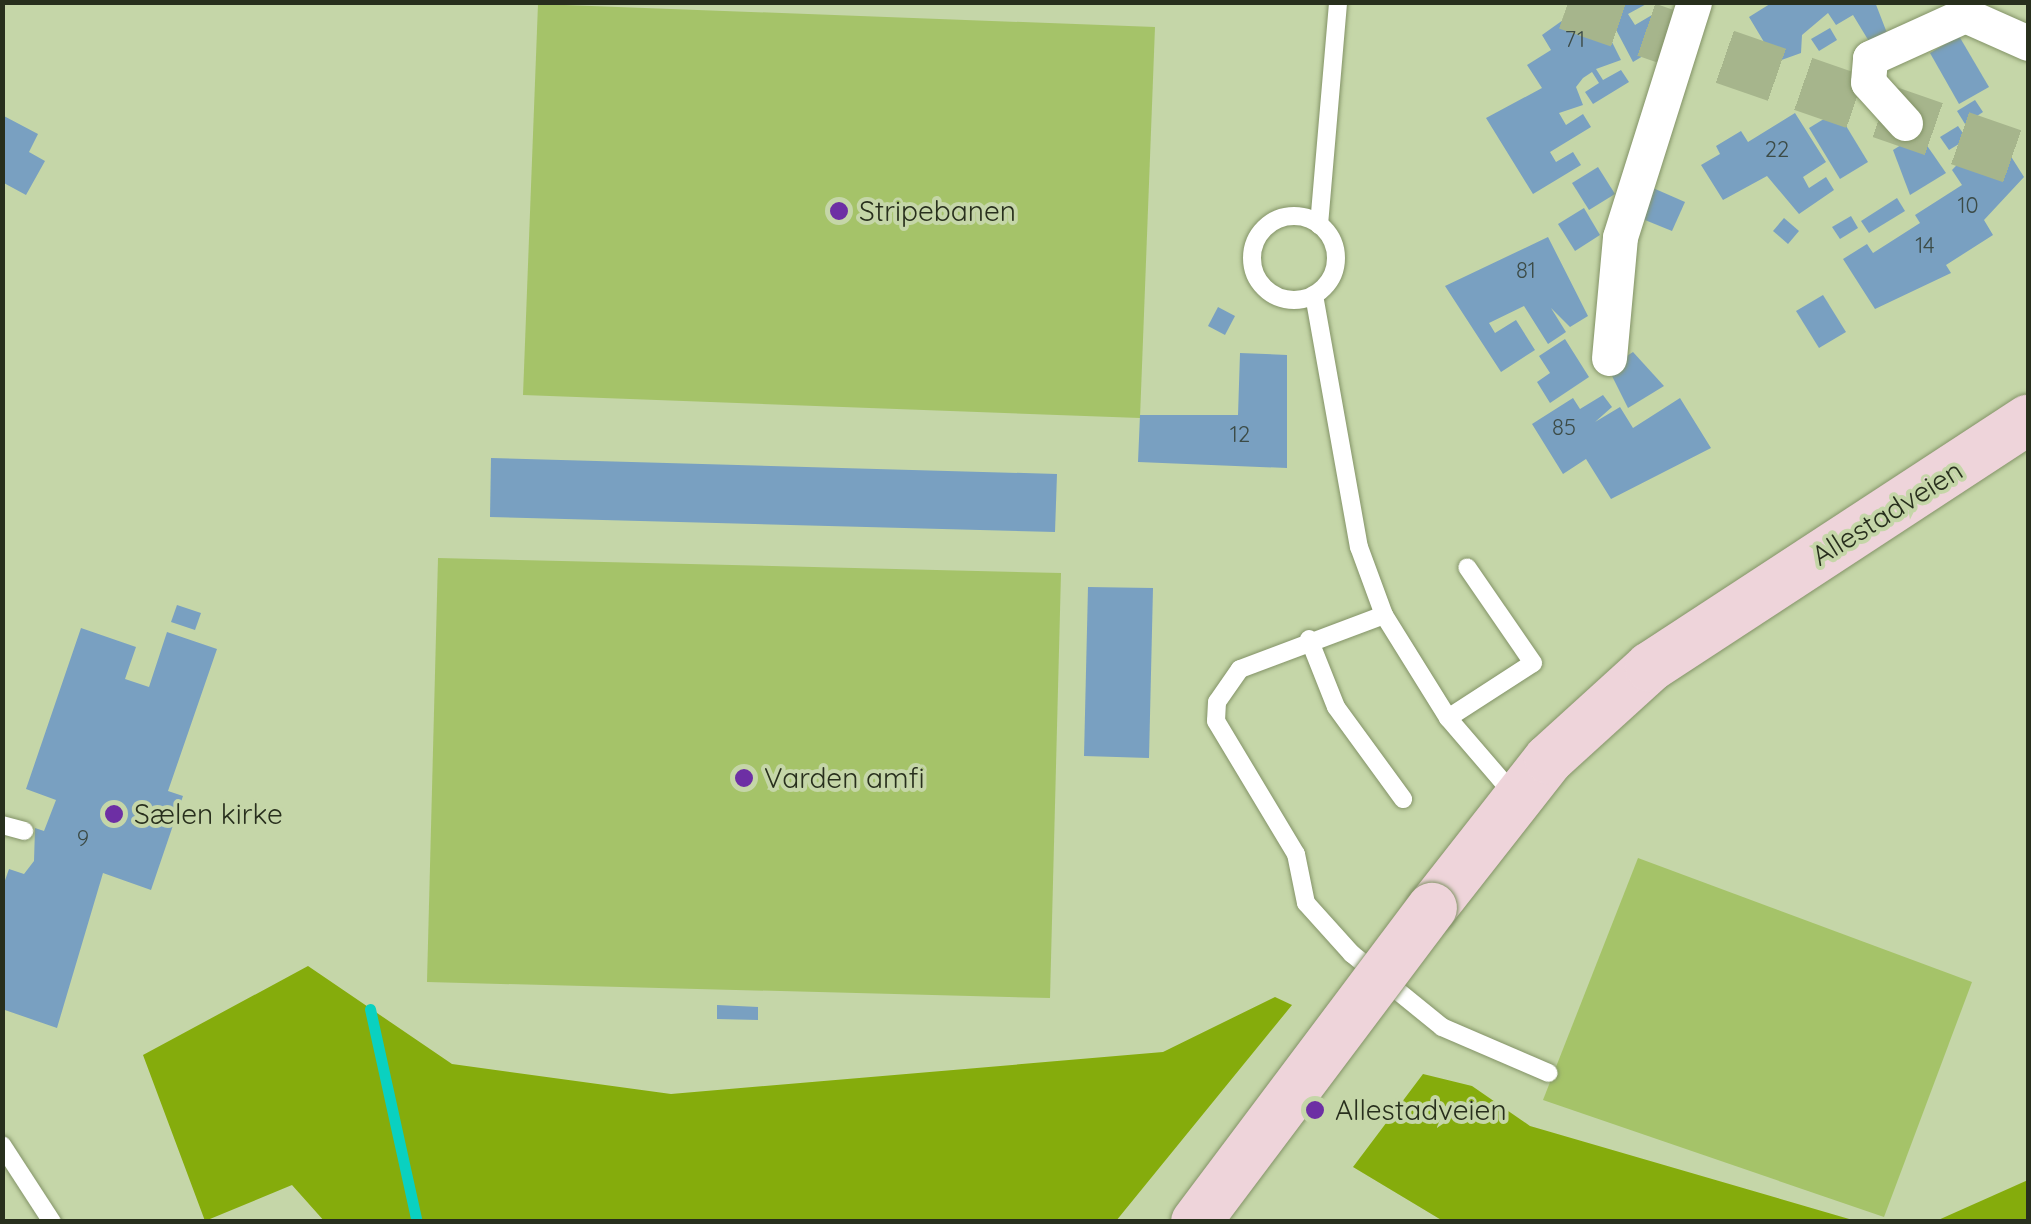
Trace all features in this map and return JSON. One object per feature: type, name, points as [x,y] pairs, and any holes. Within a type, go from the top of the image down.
[{"type":"main road","name":"Allestadveien","points":[[1196,1222],[1516,797],[1650,667],[2028,420]]},
{"type":"street","points":[[1609,358],[1624,218],[1694,2]]},
{"type":"street","points":[[1905,122],[1868,82],[1870,58],[1965,15],[2028,42]]},
{"type":"lane","points":[[1340,3],[1319,225],[1336,261],[1314,295],[1359,547],[1384,615],[1448,718],[1516,797]]},
{"type":"lane","points":[[1314,295],[1288,300],[1264,288],[1253,249],[1279,219],[1319,225]]},
{"type":"lane","points":[[1448,718],[1533,663],[1468,567]]},
{"type":"lane","points":[[1384,615],[1308,638],[1240,669],[1216,702],[1216,721],[1296,854],[1306,903],[1402,1001],[1548,1073]]},
{"type":"lane","points":[[1308,638],[1336,707],[1403,799]]},
{"type":"lane","points":[[2,825],[24,831]]},
{"type":"lane","points":[[2,1145],[52,1222]]},
{"type":"green space","name":"Stripebanen","points":[[538,4],[1155,27],[1140,418],[523,395]]},
{"type":"green space","name":"Varden amfi","points":[[438,558],[1061,573],[1050,998],[427,982]]},
{"type":"green space","points":[[1638,858],[1972,982],[1884,1217],[1543,1100]]},
{"type":"green space","points":[[308,966],[452,1064],[671,1094],[1163,1052],[1275,997],[1292,1005],[1116,1221],[325,1222],[292,1185],[205,1221],[143,1055]]},
{"type":"green space","points":[[1423,1074],[1472,1086],[1530,1126],[1856,1221],[1443,1221],[1353,1167]]},
{"type":"green space","points":[[2028,1180],[2028,1221],[1936,1221]]},
{"type":"building","points":[[1650,2],[1628,14],[1635,25],[1652,15],[1663,44],[1633,62],[1613,24],[1605,28],[1621,60],[1596,69],[1603,80],[1621,70],[1629,82],[1593,104],[1585,92],[1599,83],[1592,72],[1583,78],[1576,87],[1583,105],[1559,113],[1566,125],[1583,114],[1591,127],[1550,152],[1556,162],[1573,152],[1581,165],[1533,194],[1486,118],[1542,88],[1527,65],[1551,50],[1542,35],[1587,3]]},
{"type":"building","points":[[1773,2],[1875,2],[1887,33],[1870,43],[1853,15],[1836,25],[1828,13],[1802,35],[1801,53],[1776,62],[1749,17]]},
{"type":"building","points":[[1830,28],[1837,40],[1819,51],[1811,39]]},
{"type":"building","points":[[1959,36],[1989,87],[1959,104],[1930,53]]},
{"type":"building","points":[[1975,100],[1983,112],[1965,124],[1957,111]]},
{"type":"building","points":[[1837,111],[1868,162],[1840,179],[1809,128]]},
{"type":"building","points":[[1795,113],[1826,162],[1803,177],[1809,188],[1826,177],[1834,190],[1799,214],[1767,176],[1723,200],[1701,165],[1720,154],[1716,146],[1741,131],[1748,142]]},
{"type":"building","points":[[2,115],[38,134],[29,152],[45,161],[26,195],[2,182]]},
{"type":"building","points":[[1958,126],[1967,139],[1949,150],[1940,137]]},
{"type":"building","points":[[1993,128],[2024,177],[1984,220],[1993,235],[1946,265],[1951,273],[1875,309],[1843,259],[1867,244],[1873,253],[1920,223],[1915,215],[1962,185],[1952,170]]},
{"type":"building","points":[[1919,134],[1946,173],[1910,195],[1893,150]]},
{"type":"building","points":[[1598,167],[1615,194],[1589,210],[1572,183]]},
{"type":"building","points":[[1653,188],[1685,202],[1672,231],[1640,218]]},
{"type":"building","points":[[1897,198],[1905,211],[1869,233],[1861,221]]},
{"type":"building","points":[[1584,208],[1600,235],[1575,251],[1558,224]]},
{"type":"building","points":[[1851,216],[1858,228],[1840,239],[1832,227]]},
{"type":"building","points":[[1784,218],[1799,231],[1788,244],[1773,231]]},
{"type":"building","points":[[1548,237],[1588,316],[1570,327],[1551,308],[1566,332],[1548,344],[1524,306],[1489,323],[1495,333],[1516,320],[1535,350],[1501,372],[1445,286]]},
{"type":"building","points":[[1823,295],[1846,332],[1819,348],[1796,311]]},
{"type":"building","points":[[1218,307],[1235,316],[1225,335],[1208,326]]},
{"type":"building","points":[[1565,339],[1589,377],[1550,403],[1537,382],[1550,373],[1539,356]]},
{"type":"building","points":[[1633,352],[1664,386],[1628,408],[1608,368]]},
{"type":"building","points":[[1240,353],[1287,355],[1287,468],[1138,462],[1140,415],[1238,415]]},
{"type":"building","points":[[1603,395],[1612,407],[1595,422],[1620,407],[1633,428],[1680,398],[1711,448],[1611,499],[1586,459],[1563,474],[1532,424],[1573,398],[1580,409]]},
{"type":"building","points":[[491,458],[1057,474],[1055,532],[490,517]]},
{"type":"building","points":[[1088,587],[1153,588],[1149,758],[1084,756]]},
{"type":"building","points":[[177,605],[201,613],[195,630],[171,622]]},
{"type":"building","name":"Sælen kirke","points":[[81,628],[136,647],[125,679],[149,687],[167,632],[217,649],[168,791],[183,796],[151,890],[103,873],[57,1028],[2,1009],[2,889],[9,869],[24,874],[34,861],[35,828],[44,831],[56,800],[26,789]]},
{"type":"building","points":[[717,1005],[758,1007],[758,1020],[717,1019]]},
{"type":"waterway","points":[[370,1009],[417,1222]]},
{"type":"tunnel","points":[[1568,2],[2028,161]]},
{"type":"place","name":"Stripebanen","points":[[839,211]]},
{"type":"place","name":"Varden amfi","points":[[744,778]]},
{"type":"place","name":"Sælen kirke","points":[[114,814]]},
{"type":"place","name":"Allestadveien","points":[[1315,1110]]}]
